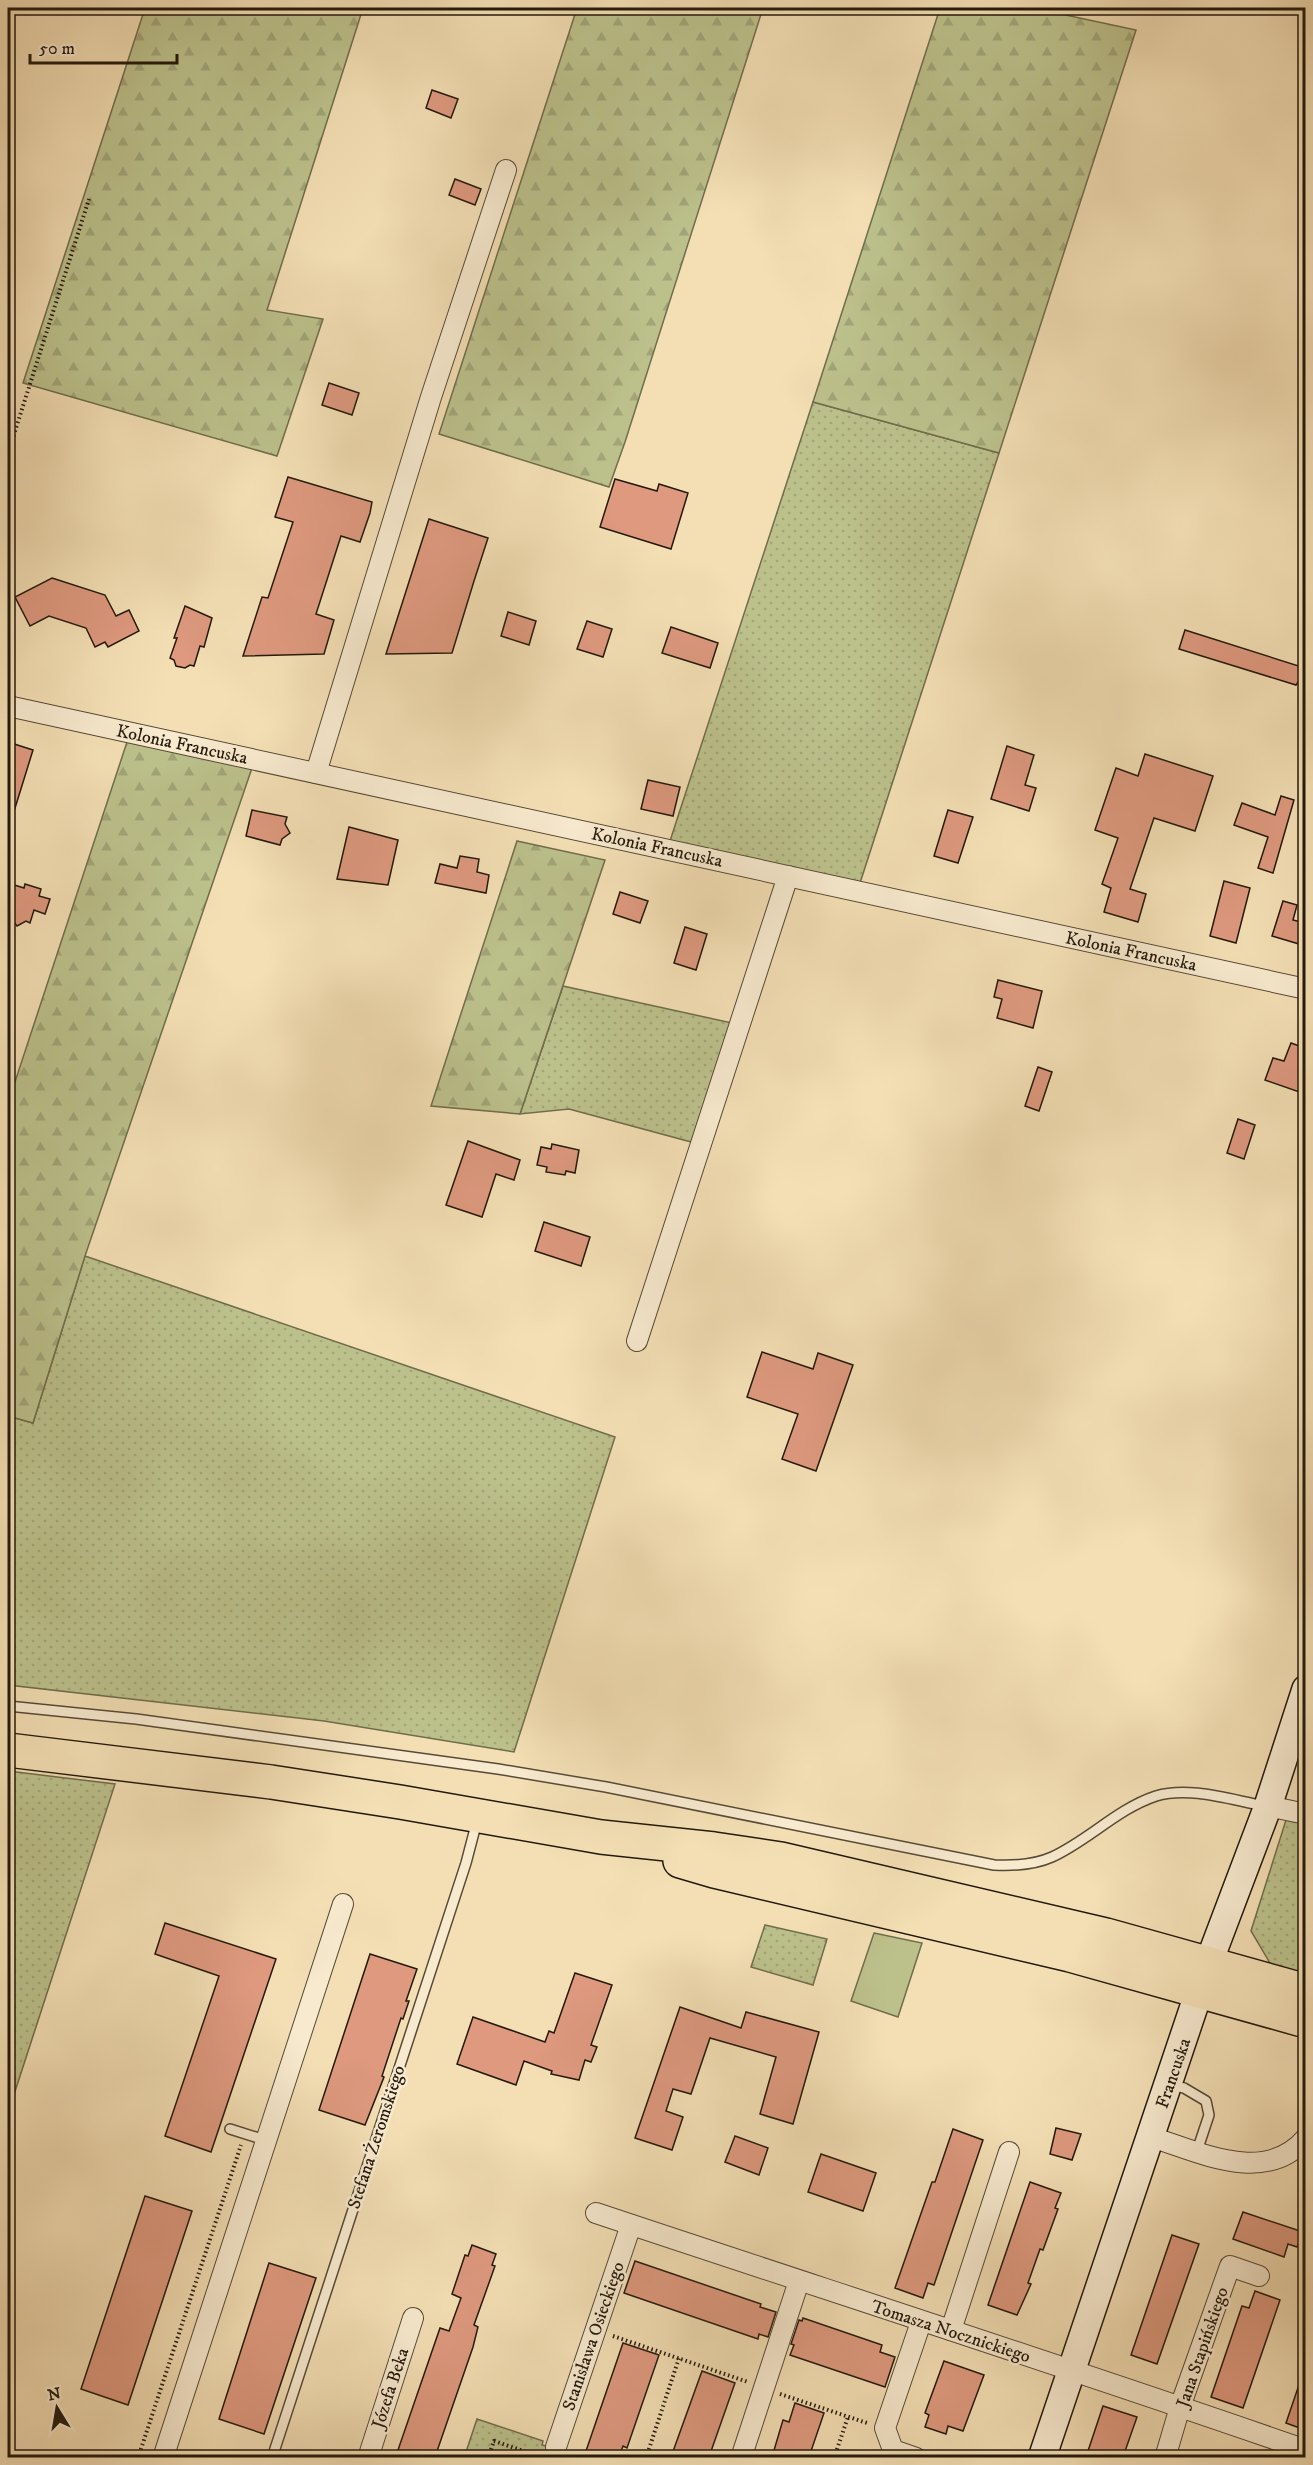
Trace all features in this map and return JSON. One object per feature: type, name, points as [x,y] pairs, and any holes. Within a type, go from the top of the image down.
[{"type":"highway","points":[[8,1750],[260,1781],[479,1815],[601,1837],[714,1871],[1006,1939],[1205,1976],[1305,1991]]},
{"type":"highway","points":[[1205,1976],[1305,2020]]},
{"type":"street","points":[[316,773],[428,409],[506,170]]},
{"type":"street","name":"Kolonia Francuska","points":[[8,706],[1305,989]]},
{"type":"street","points":[[638,1341],[788,876]]},
{"type":"street","name":"Francuska","points":[[1042,2457],[1205,1976],[1268,1806],[1305,1689]]},
{"type":"street","points":[[1268,1806],[1305,1814]]},
{"type":"street","points":[[163,2457],[268,2142],[344,1904]]},
{"type":"street","points":[[1151,2137],[1226,2160],[1257,2164],[1284,2157],[1305,2138]]},
{"type":"street","points":[[951,2330],[1009,2152]]},
{"type":"street","name":"Tomasza Nocznickiego","points":[[596,2213],[1072,2370],[1305,2450]]},
{"type":"street","name":"Stanisława Osieckiego","points":[[549,2452],[595,2330],[631,2225]]},
{"type":"street","name":"Jana Stapińskiego","points":[[1165,2457],[1180,2407],[1230,2266],[1259,2276]]},
{"type":"street","points":[[741,2457],[799,2281]]},
{"type":"street","name":"Józefa Beka","points":[[368,2457],[413,2318]]},
{"type":"street","points":[[916,2457],[893,2450],[885,2428],[921,2322]]},
{"type":"lane","points":[[8,1706],[136,1719],[498,1769],[606,1787],[994,1865],[1012,1866],[1052,1857],[1132,1806],[1157,1796],[1194,1793],[1268,1806]]},
{"type":"lane","name":"Stefana Żeromskiego","points":[[272,2457],[463,1872],[479,1815]]},
{"type":"lane","points":[[1168,2084],[1184,2088],[1206,2101],[1209,2115],[1197,2151]]},
{"type":"lane","points":[[230,2129],[268,2142]]},
{"type":"path","points":[[8,453],[89,199]]},
{"type":"path","points":[[138,2457],[244,2134]]},
{"type":"path","points":[[595,2330],[885,2428]]},
{"type":"path","points":[[646,2457],[679,2358]]},
{"type":"path","points":[[834,2457],[848,2417]]},
{"type":"path","points":[[488,2457],[494,2441],[549,2452]]},
{"type":"green space","points":[[145,8],[363,8],[267,310],[323,319],[277,456],[23,383]]},
{"type":"green space","points":[[577,8],[763,8],[609,487],[439,434]]},
{"type":"green space","points":[[940,8],[1033,8],[1136,30],[999,453],[813,402]]},
{"type":"green space","points":[[813,402],[999,453],[860,883],[670,841]]},
{"type":"green space","points":[[127,742],[252,768],[85,1256],[33,1423],[8,1416],[8,1103]]},
{"type":"green space","points":[[517,841],[605,860],[520,1114],[431,1106]]},
{"type":"green space","points":[[563,986],[732,1023],[695,1143],[569,1109],[520,1114]]},
{"type":"green space","points":[[85,1256],[615,1437],[514,1752],[324,1721],[8,1685],[8,1416],[33,1423]]},
{"type":"green space","points":[[8,1771],[115,1784],[8,2113]]},
{"type":"green space","points":[[1286,1820],[1305,1824],[1305,1980],[1274,1970],[1251,1931]]},
{"type":"green space","points":[[765,1925],[827,1939],[813,1985],[751,1967]]},
{"type":"green space","points":[[874,1933],[922,1943],[898,2017],[851,2001]]},
{"type":"green space","points":[[477,2419],[543,2441],[542,2445],[585,2457],[464,2458]]},
{"type":"building","points":[[432,90],[458,99],[451,118],[426,108]]},
{"type":"building","points":[[455,179],[481,189],[475,205],[449,195]]},
{"type":"building","points":[[329,383],[359,393],[352,415],[322,405]]},
{"type":"building","points":[[288,477],[372,502],[370,513],[360,542],[341,536],[316,614],[334,620],[324,654],[243,656],[262,597],[268,598],[293,522],[275,517]]},
{"type":"building","points":[[615,479],[657,491],[659,484],[688,493],[671,549],[600,527]]},
{"type":"building","points":[[429,519],[488,538],[452,653],[386,654]]},
{"type":"building","points":[[52,578],[105,595],[116,616],[129,610],[139,631],[108,647],[105,642],[95,647],[86,628],[49,616],[30,626],[15,597]]},
{"type":"building","points":[[185,606],[212,618],[204,647],[200,646],[194,666],[190,665],[185,668],[176,666],[174,660],[170,658]]},
{"type":"building","points":[[508,612],[536,621],[529,645],[501,636]]},
{"type":"building","points":[[587,621],[612,629],[603,657],[577,649]]},
{"type":"building","points":[[671,627],[718,643],[710,668],[662,653]]},
{"type":"building","points":[[1185,630],[1305,668],[1305,684],[1298,682],[1296,685],[1179,649]]},
{"type":"building","points":[[8,742],[33,750],[11,821],[8,820]]},
{"type":"building","points":[[1007,746],[1034,755],[1025,785],[1036,788],[1029,811],[991,799]]},
{"type":"building","points":[[1145,754],[1213,776],[1195,831],[1154,818],[1130,889],[1146,894],[1138,922],[1104,912],[1111,888],[1102,884],[1118,838],[1095,830],[1116,768],[1138,776]]},
{"type":"building","points":[[648,780],[680,787],[673,816],[641,809]]},
{"type":"building","points":[[1281,796],[1294,800],[1273,873],[1258,868],[1268,837],[1234,825],[1242,803],[1275,815]]},
{"type":"building","points":[[252,810],[287,817],[285,824],[290,833],[282,839],[280,845],[246,836]]},
{"type":"building","points":[[948,810],[973,817],[958,863],[934,856]]},
{"type":"building","points":[[349,827],[398,840],[388,885],[337,879]]},
{"type":"building","points":[[460,856],[479,859],[477,872],[489,875],[486,893],[435,883],[440,864],[457,868]]},
{"type":"building","points":[[1224,881],[1250,888],[1236,943],[1210,936]]},
{"type":"building","points":[[8,883],[24,888],[25,884],[41,889],[39,896],[50,899],[45,914],[34,910],[30,923],[26,921],[17,926],[8,915]]},
{"type":"building","points":[[620,892],[648,901],[640,923],[613,914]]},
{"type":"building","points":[[1283,901],[1297,905],[1293,920],[1305,923],[1299,944],[1272,936]]},
{"type":"building","points":[[685,927],[707,934],[696,970],[674,963]]},
{"type":"building","points":[[998,980],[1042,991],[1033,1028],[997,1018],[1002,999],[994,997]]},
{"type":"building","points":[[1291,1043],[1305,1048],[1300,1073],[1305,1075],[1305,1094],[1265,1080],[1273,1058],[1284,1061]]},
{"type":"building","points":[[1038,1067],[1052,1072],[1039,1111],[1025,1106]]},
{"type":"building","points":[[1238,1119],[1255,1125],[1244,1159],[1227,1153]]},
{"type":"building","points":[[468,1141],[520,1160],[514,1180],[496,1174],[482,1217],[446,1205]]},
{"type":"building","points":[[552,1144],[579,1150],[575,1173],[566,1171],[565,1175],[546,1172],[547,1167],[537,1165],[541,1147],[551,1149]]},
{"type":"building","points":[[544,1222],[590,1237],[581,1266],[535,1251]]},
{"type":"building","points":[[762,1352],[813,1369],[818,1353],[853,1365],[816,1471],[782,1459],[798,1414],[747,1397]]},
{"type":"building","points":[[165,1923],[276,1959],[211,2152],[165,2136],[219,1976],[155,1954]]},
{"type":"building","points":[[370,1954],[417,1969],[406,2001],[409,2001],[382,2076],[384,2077],[365,2125],[319,2110]]},
{"type":"building","points":[[575,1973],[612,1985],[591,2045],[597,2047],[591,2062],[585,2060],[579,2080],[551,2074],[552,2071],[524,2061],[516,2085],[457,2064],[473,2017],[545,2042],[549,2031],[554,2033]]},
{"type":"building","points":[[680,2007],[741,2028],[746,2012],[819,2032],[793,2124],[760,2114],[776,2057],[710,2038],[691,2094],[673,2089],[666,2111],[683,2117],[672,2150],[635,2138]]},
{"type":"building","points":[[1056,2128],[1081,2134],[1072,2160],[1050,2154]]},
{"type":"building","points":[[953,2129],[983,2140],[934,2285],[928,2283],[923,2298],[895,2288]]},
{"type":"building","points":[[735,2136],[768,2148],[759,2175],[725,2162]]},
{"type":"building","points":[[821,2154],[876,2173],[863,2211],[808,2192]]},
{"type":"building","points":[[1030,2182],[1061,2193],[1055,2208],[1058,2209],[1043,2250],[1040,2249],[1028,2283],[1031,2284],[1017,2315],[988,2305]]},
{"type":"building","points":[[145,2196],[192,2211],[128,2405],[81,2389]]},
{"type":"building","points":[[1243,2212],[1303,2232],[1297,2247],[1288,2244],[1284,2257],[1233,2239]]},
{"type":"building","points":[[1172,2235],[1199,2244],[1157,2364],[1131,2355]]},
{"type":"building","points":[[472,2245],[496,2254],[492,2265],[495,2266],[474,2325],[478,2327],[473,2347],[435,2457],[405,2457],[407,2453],[398,2450],[440,2328],[449,2331],[461,2298],[452,2294],[465,2255],[468,2256]]},
{"type":"building","points":[[635,2261],[761,2304],[760,2307],[776,2312],[768,2337],[759,2334],[758,2339],[624,2293]]},
{"type":"building","points":[[269,2263],[316,2278],[264,2434],[219,2419]]},
{"type":"building","points":[[1255,2291],[1280,2300],[1243,2408],[1211,2397],[1242,2306],[1249,2308]]},
{"type":"building","points":[[803,2318],[882,2345],[880,2352],[895,2357],[885,2387],[790,2355],[799,2320],[802,2321]]},
{"type":"building","points":[[623,2343],[659,2355],[627,2448],[623,2446],[619,2457],[606,2457],[586,2451]]},
{"type":"building","points":[[944,2361],[984,2375],[963,2431],[948,2426],[946,2434],[925,2427],[929,2415],[925,2413]]},
{"type":"building","points":[[702,2371],[735,2383],[709,2457],[671,2457]]},
{"type":"building","points":[[1303,2373],[1305,2374],[1305,2430],[1286,2423]]},
{"type":"building","points":[[795,2403],[824,2413],[809,2457],[772,2457],[783,2420],[789,2422]]},
{"type":"building","points":[[1103,2406],[1137,2417],[1123,2457],[1086,2457]]}]
